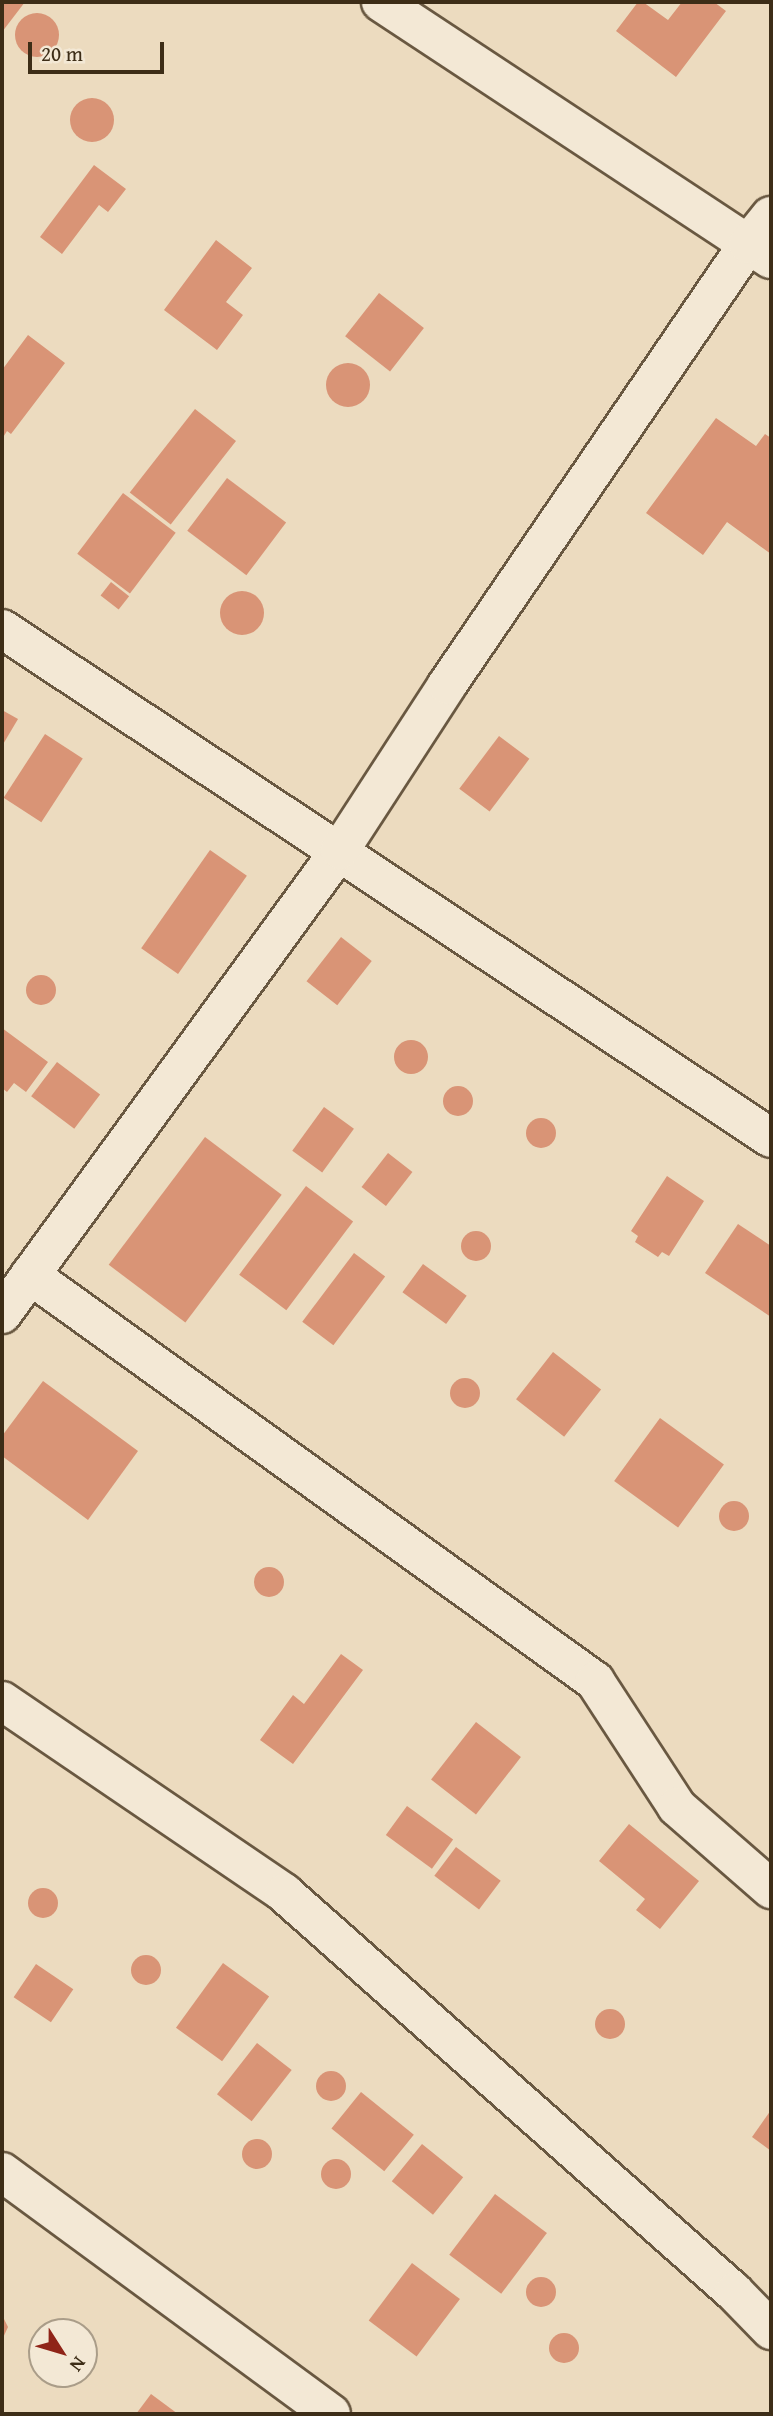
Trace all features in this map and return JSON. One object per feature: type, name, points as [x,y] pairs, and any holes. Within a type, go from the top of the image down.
[{"type":"street","points":[[2,1314],[340,850],[447,685],[764,239],[381,2]]},
{"type":"street","points":[[2,629],[340,850],[771,1139]]},
{"type":"street","points":[[30,1275],[595,1681],[677,1807],[771,1889]]},
{"type":"street","points":[[2,1701],[284,1893],[734,2292],[771,2330]]},
{"type":"street","points":[[2,2172],[331,2414]]},
{"type":"building","points":[[2,2],[25,2],[2,32]]},
{"type":"building","points":[[638,2],[643,2],[668,20],[682,2],[714,2],[726,11],[676,77],[616,31]]},
{"type":"building","points":[[37,13],[52,20],[59,35],[52,50],[37,57],[22,50],[15,35],[22,20]]},
{"type":"building","points":[[92,98],[107,105],[114,120],[107,135],[92,142],[77,135],[70,120],[77,105]]},
{"type":"building","points":[[94,165],[126,189],[108,212],[99,205],[62,254],[40,237]]},
{"type":"building","points":[[216,240],[252,268],[226,302],[243,315],[217,350],[164,310]]},
{"type":"building","points":[[379,293],[424,328],[390,371],[345,336]]},
{"type":"building","points":[[28,335],[65,363],[11,434],[7,431],[2,439],[2,370]]},
{"type":"building","points":[[348,363],[363,370],[370,385],[363,400],[348,407],[333,400],[326,385],[333,370]]},
{"type":"building","points":[[195,409],[236,441],[171,525],[130,493]]},
{"type":"building","points":[[716,418],[756,446],[765,434],[771,438],[771,554],[727,522],[703,555],[646,513]]},
{"type":"building","points":[[227,478],[286,523],[246,575],[187,531]]},
{"type":"building","points":[[123,493],[176,533],[130,593],[77,554]]},
{"type":"building","points":[[111,582],[129,596],[119,610],[101,595]]},
{"type":"building","points":[[242,591],[257,598],[264,613],[257,628],[242,635],[227,628],[220,613],[227,598]]},
{"type":"building","points":[[2,710],[18,719],[2,746]]},
{"type":"building","points":[[45,734],[83,759],[41,822],[4,798]]},
{"type":"building","points":[[499,736],[529,759],[490,812],[459,789]]},
{"type":"building","points":[[210,850],[247,876],[178,974],[141,948]]},
{"type":"building","points":[[341,937],[372,961],[337,1005],[307,981]]},
{"type":"building","points":[[41,975],[52,979],[56,990],[52,1001],[41,1005],[30,1001],[26,990],[30,979]]},
{"type":"building","points":[[2,1028],[48,1062],[26,1092],[14,1083],[7,1092],[2,1088]]},
{"type":"building","points":[[411,1040],[423,1045],[428,1057],[423,1069],[411,1074],[399,1069],[394,1057],[399,1045]]},
{"type":"building","points":[[57,1062],[100,1094],[74,1129],[31,1096]]},
{"type":"building","points":[[458,1086],[469,1090],[473,1101],[469,1112],[458,1116],[447,1112],[443,1101],[447,1090]]},
{"type":"building","points":[[324,1107],[354,1129],[322,1172],[292,1151]]},
{"type":"building","points":[[541,1118],[552,1122],[556,1133],[552,1144],[541,1148],[530,1144],[526,1133],[530,1122]]},
{"type":"building","points":[[205,1137],[282,1195],[185,1323],[109,1265]]},
{"type":"building","points":[[388,1153],[412,1172],[386,1206],[362,1187]]},
{"type":"building","points":[[667,1176],[704,1201],[669,1256],[662,1252],[658,1257],[635,1242],[638,1236],[631,1231]]},
{"type":"building","points":[[306,1186],[353,1222],[286,1310],[239,1275]]},
{"type":"building","points":[[738,1224],[771,1246],[771,1317],[705,1273]]},
{"type":"building","points":[[476,1231],[487,1235],[491,1246],[487,1257],[476,1261],[465,1257],[461,1246],[465,1235]]},
{"type":"building","points":[[354,1253],[385,1276],[333,1345],[302,1322]]},
{"type":"building","points":[[423,1264],[467,1296],[446,1324],[402,1292]]},
{"type":"building","points":[[553,1352],[601,1390],[564,1437],[516,1399]]},
{"type":"building","points":[[465,1378],[476,1382],[480,1393],[476,1404],[465,1408],[454,1404],[450,1393],[454,1382]]},
{"type":"building","points":[[43,1381],[138,1451],[88,1520],[2,1456],[2,1436]]},
{"type":"building","points":[[660,1418],[724,1464],[678,1528],[614,1481]]},
{"type":"building","points":[[734,1501],[745,1505],[749,1516],[745,1527],[734,1531],[723,1527],[719,1516],[723,1505]]},
{"type":"building","points":[[269,1567],[280,1571],[284,1582],[280,1593],[269,1597],[258,1593],[254,1582],[258,1571]]},
{"type":"building","points":[[341,1654],[363,1670],[293,1764],[260,1740],[293,1695],[304,1704]]},
{"type":"building","points":[[476,1722],[521,1757],[476,1815],[431,1780]]},
{"type":"building","points":[[407,1806],[453,1840],[432,1869],[386,1835]]},
{"type":"building","points":[[629,1824],[699,1881],[660,1929],[636,1910],[645,1899],[599,1861]]},
{"type":"building","points":[[456,1847],[501,1881],[479,1909],[434,1876]]},
{"type":"building","points":[[43,1888],[54,1892],[58,1903],[54,1914],[43,1918],[32,1914],[28,1903],[32,1892]]},
{"type":"building","points":[[146,1955],[157,1959],[161,1970],[157,1981],[146,1985],[135,1981],[131,1970],[135,1959]]},
{"type":"building","points":[[223,1963],[269,1997],[222,2061],[176,2028]]},
{"type":"building","points":[[36,1964],[73,1989],[51,2022],[14,1997]]},
{"type":"building","points":[[610,2009],[621,2013],[625,2024],[621,2035],[610,2039],[599,2035],[595,2024],[599,2013]]},
{"type":"building","points":[[257,2043],[292,2070],[252,2121],[217,2094]]},
{"type":"building","points":[[331,2071],[342,2075],[346,2086],[342,2097],[331,2101],[320,2097],[316,2086],[320,2075]]},
{"type":"building","points":[[361,2092],[414,2135],[384,2171],[331,2129]]},
{"type":"building","points":[[771,2110],[771,2151],[752,2137]]},
{"type":"building","points":[[257,2139],[268,2143],[272,2154],[268,2165],[257,2169],[246,2165],[242,2154],[246,2143]]},
{"type":"building","points":[[422,2144],[463,2177],[433,2215],[392,2181]]},
{"type":"building","points":[[336,2159],[347,2163],[351,2174],[347,2185],[336,2189],[325,2185],[321,2174],[325,2163]]},
{"type":"building","points":[[495,2194],[547,2233],[501,2294],[449,2255]]},
{"type":"building","points":[[412,2263],[460,2299],[417,2357],[369,2321]]},
{"type":"building","points":[[541,2277],[552,2281],[556,2292],[552,2303],[541,2307],[530,2303],[526,2292],[530,2281]]},
{"type":"building","points":[[2,2315],[8,2327],[2,2340]]},
{"type":"building","points":[[564,2333],[575,2337],[579,2348],[575,2359],[564,2363],[553,2359],[549,2348],[553,2337]]},
{"type":"building","points":[[151,2394],[178,2414],[136,2414]]}]
